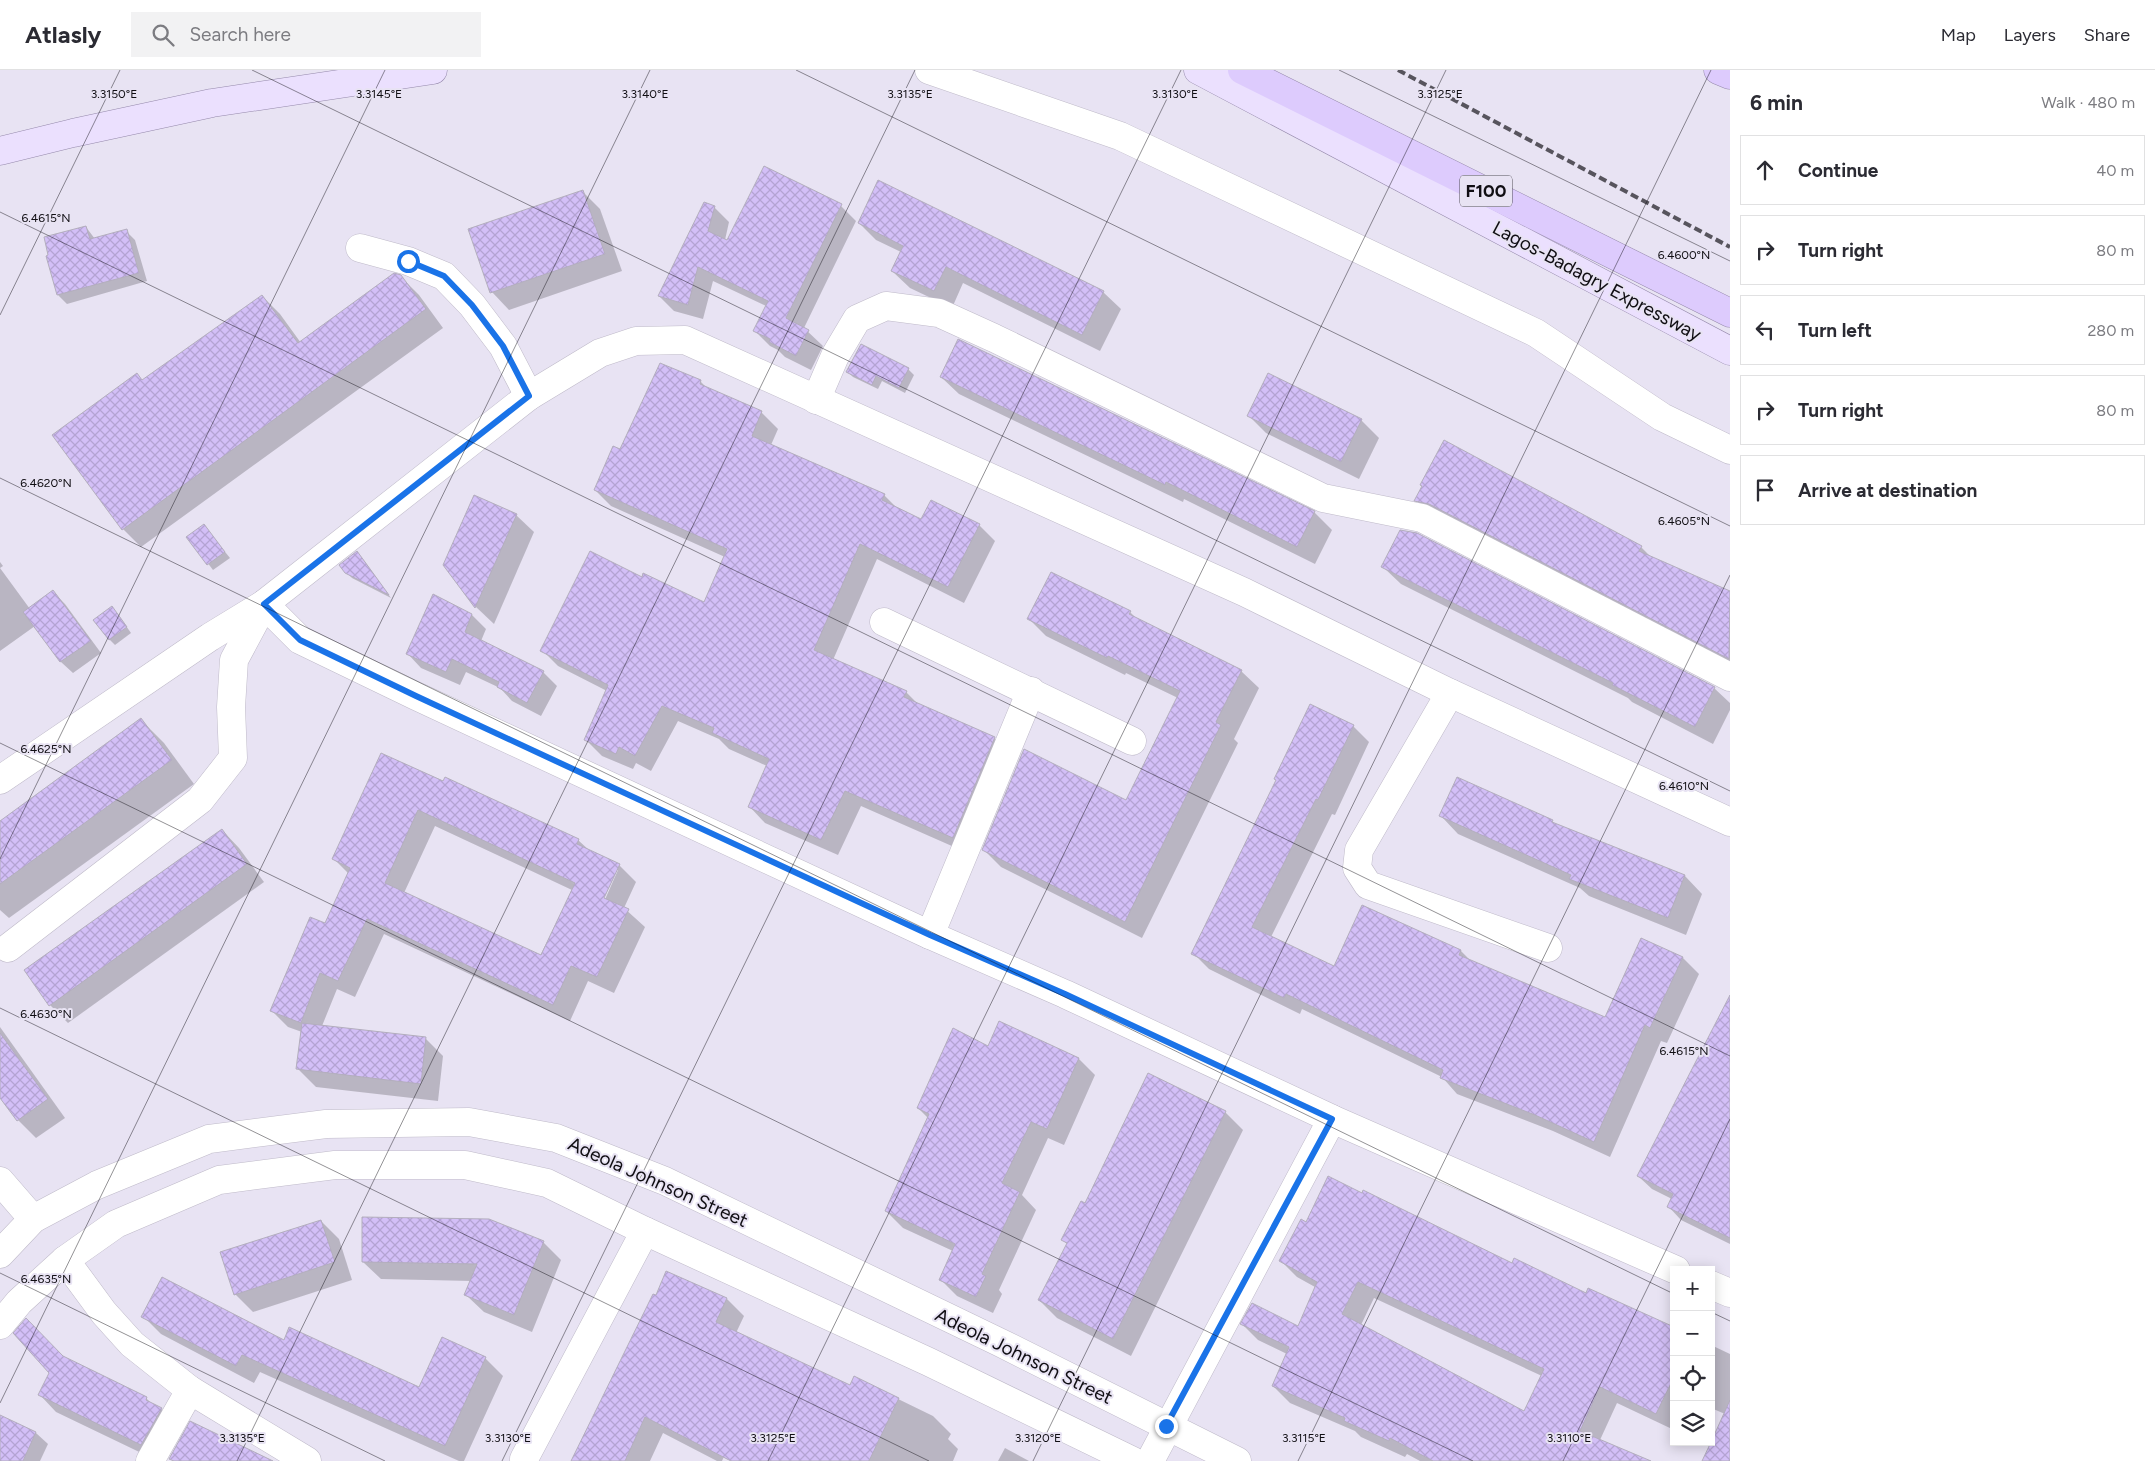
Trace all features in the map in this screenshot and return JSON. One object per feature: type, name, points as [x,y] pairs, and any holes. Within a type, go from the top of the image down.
[{"type":"highway","name":"Lagos-Badagry Expressway","points":[[1242,70],[1730,313]]},
{"type":"highway","points":[[1718,70],[1730,75]]},
{"type":"main road","points":[[0,151],[72,133],[212,103],[433,70]]},
{"type":"main road","name":"Lagos-Badagry Expressway","points":[[1198,70],[1730,352]]},
{"type":"street","points":[[928,70],[1120,136],[1518,324],[1536,333],[1662,417],[1730,450]]},
{"type":"street","points":[[360,248],[408,261],[444,276],[472,305],[503,346],[529,396]]},
{"type":"street","points":[[816,400],[835,356],[857,319],[886,306],[939,313],[1323,498],[1422,518],[1730,677]]},
{"type":"street","points":[[0,780],[210,637],[264,604],[529,396],[600,353],[636,342],[685,340],[1244,592],[1450,693],[1730,822]]},
{"type":"street","points":[[264,604],[300,640],[416,696],[930,935],[1065,994],[1332,1119],[1670,1267]]},
{"type":"street","points":[[8,948],[200,800],[233,758],[231,707],[234,660],[264,604]]},
{"type":"street","points":[[884,622],[1132,741]]},
{"type":"street","points":[[930,935],[1030,691]]},
{"type":"street","points":[[1450,693],[1360,850],[1358,868],[1368,885],[1548,948]]},
{"type":"street","points":[[1150,1461],[1166,1426],[1332,1119]]},
{"type":"street","name":"Adeola Johnson Street","points":[[0,1254],[33,1219],[97,1185],[209,1139],[326,1124],[469,1122],[556,1138],[665,1181],[992,1339],[1237,1461]]},
{"type":"street","points":[[0,1325],[19,1302],[65,1260],[116,1224],[219,1180],[335,1165],[465,1165],[547,1183],[645,1231],[929,1362],[1133,1461]]},
{"type":"street","points":[[0,1181],[33,1219]]},
{"type":"street","points":[[524,1459],[645,1231]]},
{"type":"street","points":[[65,1260],[104,1313],[132,1344],[190,1390],[307,1461]]},
{"type":"street","points":[[1715,1287],[1730,1293]]},
{"type":"street","points":[[150,1461],[190,1390]]},
{"type":"building","points":[[764,166],[842,204],[786,318],[809,330],[796,356],[769,342],[770,339],[753,331],[768,301],[698,267],[688,305],[658,296],[704,202],[715,206],[708,231],[727,240]]},
{"type":"building","points":[[878,180],[1104,291],[1082,335],[946,267],[934,291],[891,271],[903,246],[858,223]]},
{"type":"building","points":[[583,190],[605,254],[490,293],[468,229]]},
{"type":"building","points":[[86,226],[90,239],[127,229],[139,273],[57,295],[46,256],[48,255],[44,237]]},
{"type":"building","points":[[394,273],[401,275],[426,309],[122,530],[52,435],[137,373],[142,380],[262,295],[298,343]]},
{"type":"building","points":[[958,339],[1315,511],[1297,547],[1166,482],[1165,485],[940,377]]},
{"type":"building","points":[[861,344],[909,368],[899,388],[876,376],[872,385],[846,372]]},
{"type":"building","points":[[660,363],[701,380],[700,384],[762,411],[752,436],[885,494],[882,500],[921,519],[931,500],[980,524],[948,587],[860,544],[814,650],[907,691],[904,697],[995,737],[953,838],[845,791],[821,840],[748,807],[769,759],[712,733],[714,728],[662,706],[635,756],[619,747],[616,754],[584,740],[608,685],[540,651],[590,551],[642,577],[643,573],[704,602],[727,549],[594,490],[613,446],[620,449]]},
{"type":"building","points":[[1268,373],[1362,419],[1341,462],[1247,416]]},
{"type":"building","points":[[1444,440],[1642,546],[1639,551],[1730,591],[1729,659],[1429,504],[1414,501],[1422,486],[1420,485]]},
{"type":"building","points":[[474,495],[517,514],[475,608],[443,565]]},
{"type":"building","points":[[204,524],[225,552],[207,565],[186,537]]},
{"type":"building","points":[[1400,530],[1417,533],[1715,687],[1695,727],[1612,685],[1613,683],[1381,567]]},
{"type":"building","points":[[357,551],[389,595],[345,573],[339,565]]},
{"type":"building","points":[[1051,572],[1131,611],[1129,614],[1242,670],[1216,722],[1221,725],[1125,922],[982,850],[1024,749],[1126,800],[1180,691],[1027,619]]},
{"type":"building","points":[[53,590],[91,641],[60,662],[23,612]]},
{"type":"building","points":[[433,594],[472,614],[465,632],[544,671],[527,703],[497,687],[499,682],[452,659],[446,672],[406,654]]},
{"type":"building","points":[[112,606],[127,627],[109,640],[93,620]]},
{"type":"building","points":[[1310,704],[1354,725],[1318,800],[1316,799],[1252,927],[1334,966],[1362,905],[1461,950],[1459,955],[1605,1017],[1641,938],[1683,957],[1650,1028],[1645,1025],[1594,1142],[1535,1115],[1440,1078],[1443,1070],[1286,994],[1284,998],[1191,954],[1276,780],[1274,779]]},
{"type":"building","points":[[141,718],[172,760],[0,884],[0,821]]},
{"type":"building","points":[[381,753],[443,781],[445,777],[579,839],[577,844],[620,864],[604,898],[629,909],[597,977],[571,966],[553,1005],[367,919],[338,981],[320,973],[301,1023],[270,1011],[310,917],[325,923],[350,868],[332,859]],"holes":[[[418,810],[575,883],[541,955],[385,883]]]},
{"type":"building","points":[[1457,777],[1553,820],[1552,822],[1685,875],[1668,918],[1569,879],[1571,875],[1439,816]]},
{"type":"building","points":[[222,829],[247,864],[49,1006],[24,970]]},
{"type":"building","points":[[1730,995],[1730,1238],[1667,1207],[1673,1194],[1637,1176]]},
{"type":"building","points":[[999,1021],[1079,1058],[1047,1129],[1031,1122],[1002,1183],[1020,1192],[982,1274],[986,1276],[976,1297],[939,1280],[955,1244],[885,1211],[929,1114],[917,1108],[953,1028],[988,1046]]},
{"type":"building","points":[[302,1023],[426,1037],[421,1084],[296,1069]]},
{"type":"building","points":[[0,1033],[48,1099],[17,1121],[0,1098]]},
{"type":"building","points":[[1148,1073],[1226,1111],[1113,1339],[1038,1300],[1067,1243],[1061,1240],[1081,1201],[1085,1203]]},
{"type":"building","points":[[1328,1176],[1362,1193],[1363,1190],[1512,1263],[1514,1258],[1586,1293],[1588,1288],[1670,1325],[1670,1385],[1656,1414],[1600,1387],[1580,1431],[1651,1461],[1433,1461],[1390,1438],[1389,1441],[1344,1421],[1345,1418],[1272,1386],[1289,1347],[1240,1324],[1252,1303],[1298,1326],[1317,1282],[1279,1261],[1301,1219],[1306,1222]],"holes":[[[1358,1282],[1544,1369],[1524,1411],[1342,1314]]]},
{"type":"building","points":[[362,1217],[489,1219],[544,1241],[514,1315],[464,1295],[477,1264],[362,1262]]},
{"type":"building","points":[[321,1220],[335,1262],[234,1295],[220,1252]]},
{"type":"building","points":[[666,1271],[727,1298],[716,1322],[850,1385],[854,1376],[899,1398],[869,1461],[731,1461],[645,1417],[625,1461],[571,1461],[653,1294],[656,1295]]},
{"type":"building","points":[[162,1277],[284,1340],[289,1327],[419,1387],[442,1337],[486,1357],[445,1446],[242,1355],[236,1366],[141,1317]]},
{"type":"building","points":[[26,1318],[63,1356],[147,1397],[146,1400],[162,1408],[141,1445],[38,1395],[49,1373],[13,1333]]},
{"type":"building","points":[[1730,1400],[1730,1461],[1702,1461],[1709,1446],[1715,1446],[1715,1433]]},
{"type":"building","points":[[0,1415],[36,1432],[23,1461],[0,1461]]},
{"type":"building","points":[[190,1421],[273,1461],[174,1461],[169,1459]]},
{"type":"railway","points":[[1398,70],[1730,247]]},
{"type":"route","points":[[408,261],[444,276],[472,305],[503,346],[529,396],[264,604],[300,640],[416,696],[930,935],[1065,994],[1332,1119],[1166,1426]]}]
